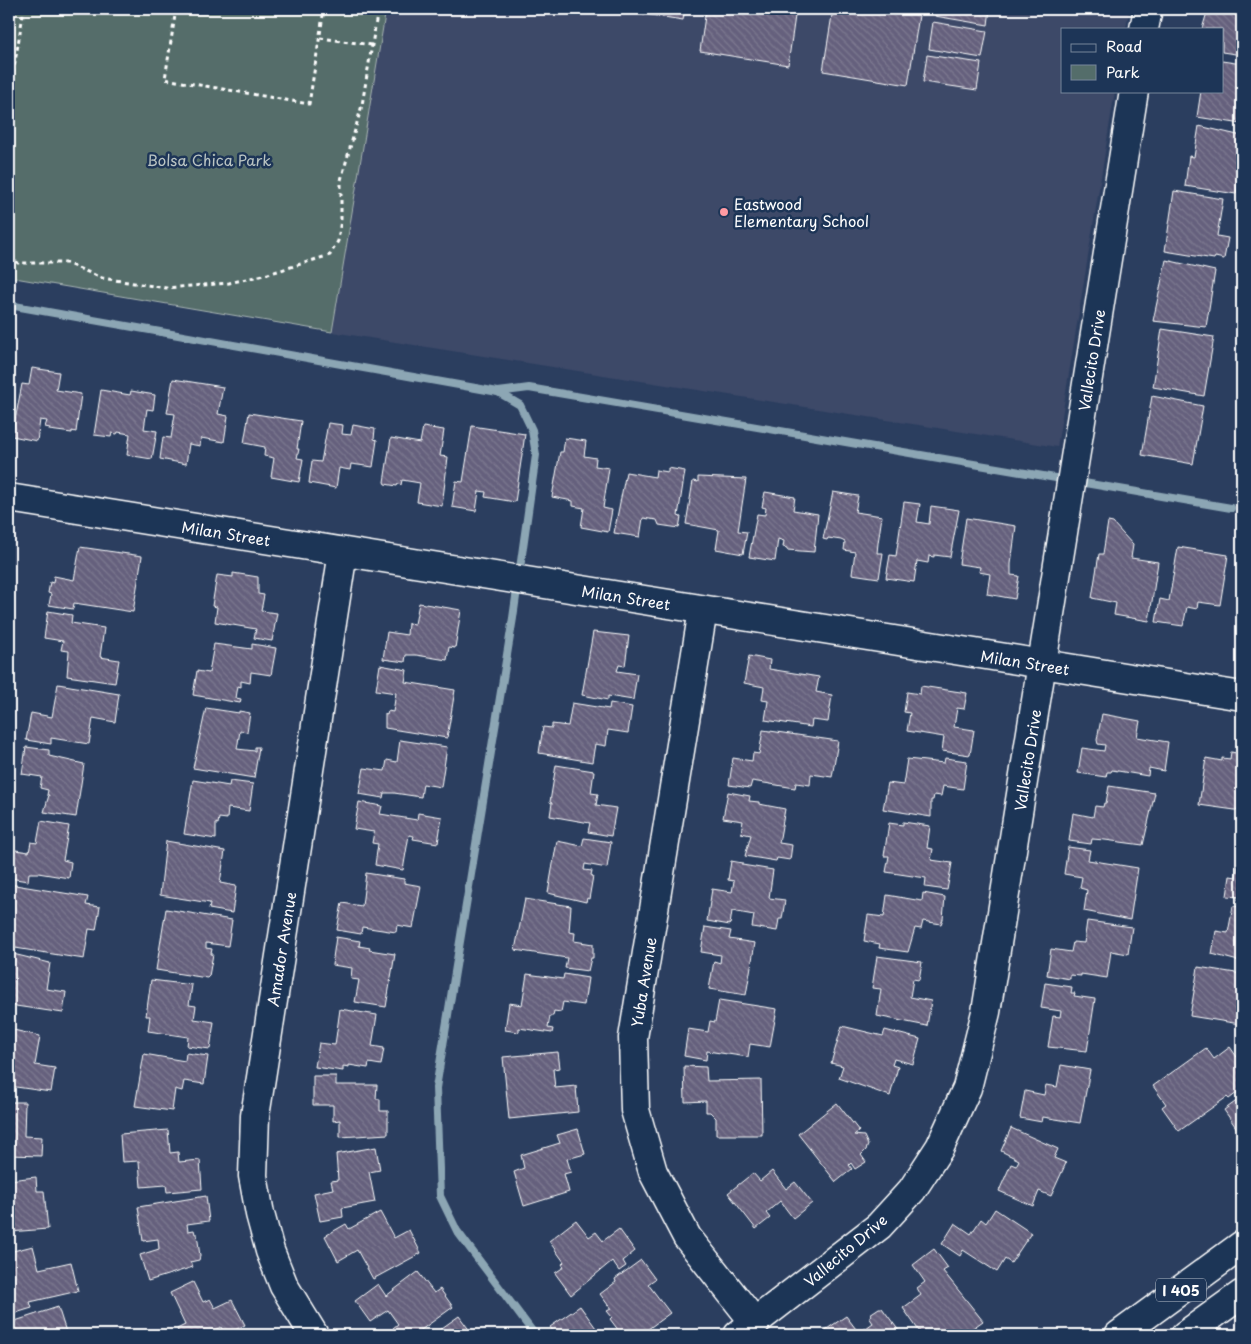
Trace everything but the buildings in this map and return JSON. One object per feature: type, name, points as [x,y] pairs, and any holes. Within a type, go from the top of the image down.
[{"type":"main road","points":[[1144,28],[1148,9]]},
{"type":"main road","name":"Vallecito Drive","points":[[747,1329],[878,1226],[912,1190],[940,1147],[967,1088],[986,1012],[1134,92]]},
{"type":"main road","name":"Milan Street","points":[[9,502],[343,552],[1242,696]]},
{"type":"main road","name":"Amador Avenue","points":[[314,1335],[284,1286],[267,1242],[253,1176],[254,1116],[343,552]]},
{"type":"main road","name":"Yuba Avenue","points":[[703,610],[634,1038],[635,1110],[654,1172],[687,1237],[747,1329]]},
{"type":"main road","name":"I 405","points":[[1119,1335],[1242,1245]]},
{"type":"main road","points":[[1185,1335],[1242,1294]]},
{"type":"path","points":[[9,97],[24,9]]},
{"type":"path","points":[[176,9],[165,78],[309,104],[324,9]]},
{"type":"path","points":[[9,257],[18,263],[66,263],[102,278],[166,288],[229,283],[268,274],[330,255],[338,241],[341,219],[341,180],[362,106],[378,9]]},
{"type":"path","points":[[320,38],[372,46]]},
{"type":"shaded area","name":"Eastwood Elementary School","points":[[386,9],[1129,9],[1126,28],[1061,28],[1061,92],[1115,92],[1057,447],[332,332]]},
{"type":"green space","name":"Bolsa Chica Park","points":[[9,9],[386,9],[332,332],[9,277]]},
{"type":"waterway","points":[[9,305],[498,392],[520,405],[532,430],[536,455],[513,618],[436,1088],[440,1196],[457,1231],[535,1335]]},
{"type":"waterway","points":[[498,392],[529,388],[1231,508]]},
{"type":"place","name":"Eastwood Elementary School","points":[[724,212]]}]
